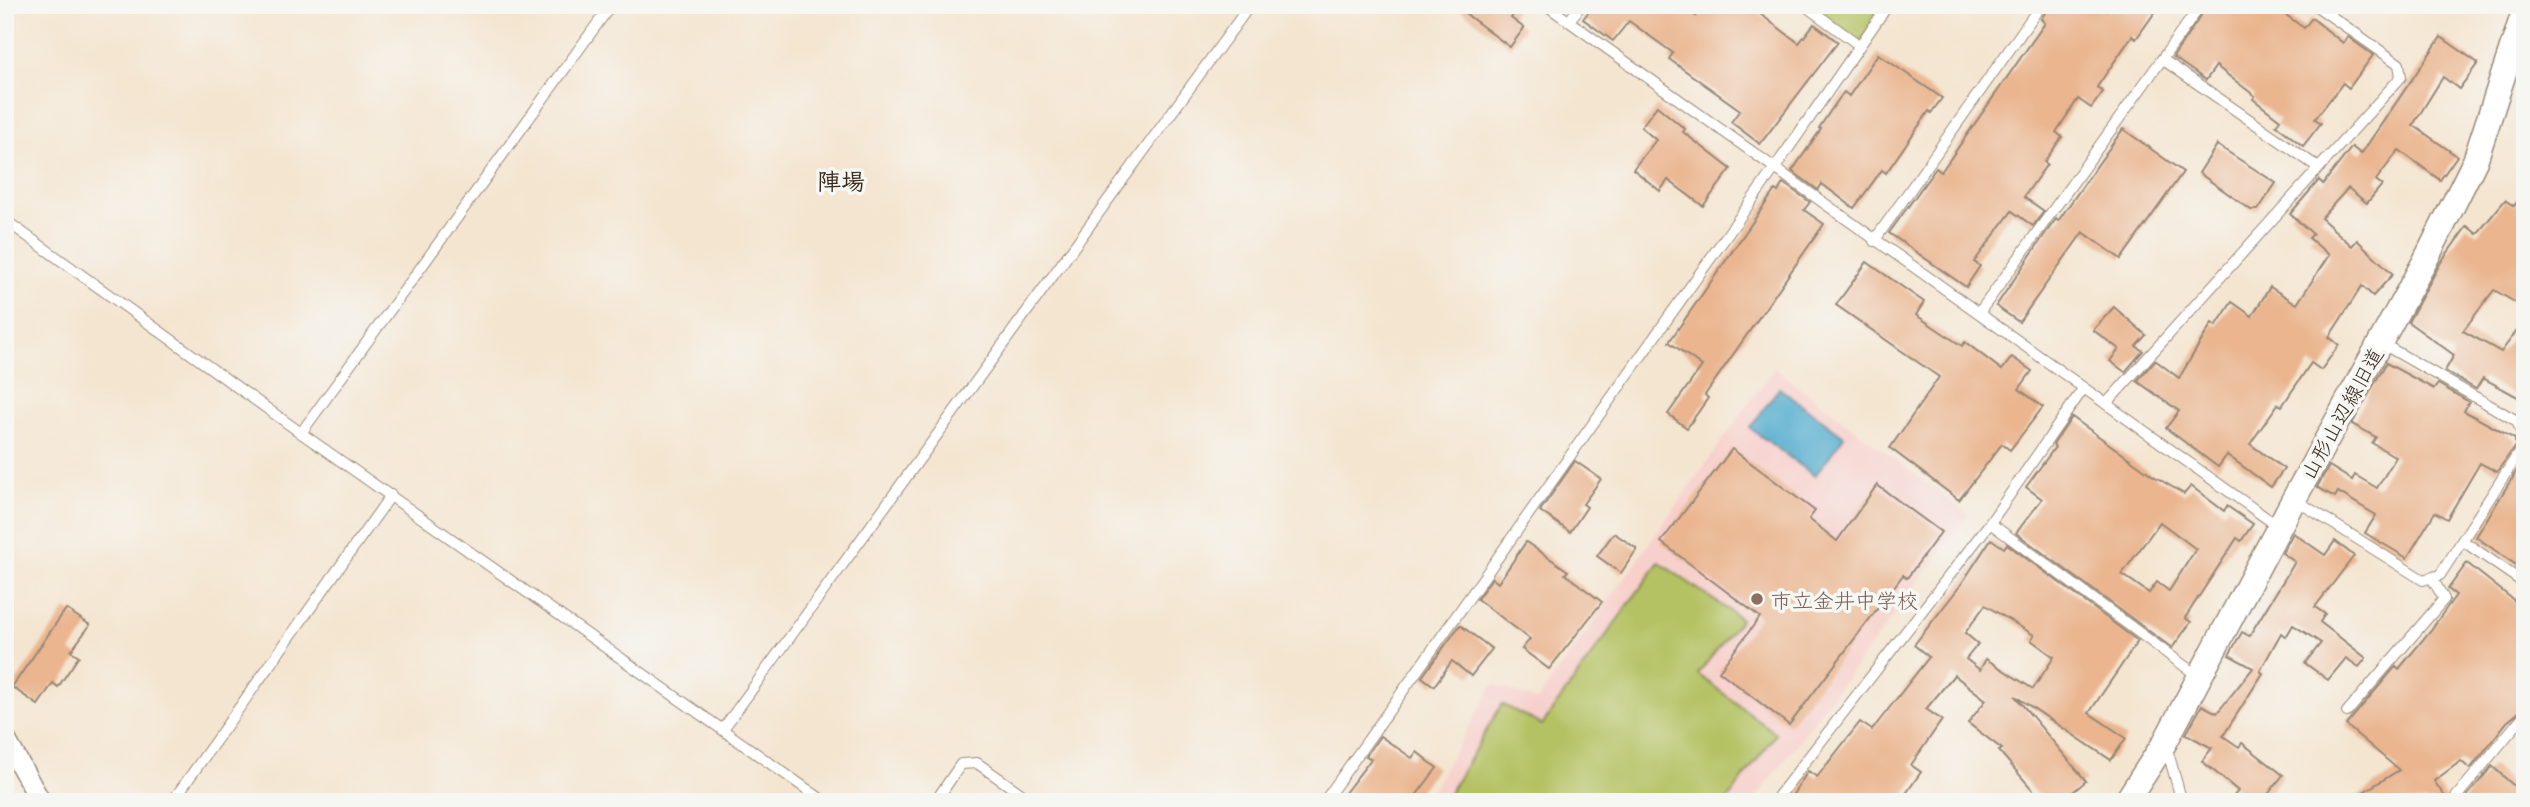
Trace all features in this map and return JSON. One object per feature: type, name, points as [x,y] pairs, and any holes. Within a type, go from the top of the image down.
[{"type":"street","name":"山形山辺線旧道","points":[[2126,802],[2165,742],[2425,261],[2475,161],[2525,9]]},
{"type":"street","points":[[5,738],[41,802]]},
{"type":"lane","points":[[301,433],[611,5]]},
{"type":"lane","points":[[723,729],[1250,5]]},
{"type":"lane","points":[[1546,5],[2279,528]]},
{"type":"lane","points":[[1569,22],[1581,5]]},
{"type":"lane","points":[[1804,5],[1859,45]]},
{"type":"lane","points":[[1324,802],[1888,5]]},
{"type":"lane","points":[[1874,241],[2041,5]]},
{"type":"lane","points":[[1979,313],[2201,5]]},
{"type":"lane","points":[[2106,404],[2401,77],[2399,64],[2315,5]]},
{"type":"lane","points":[[2162,59],[2319,168]]},
{"type":"lane","points":[[5,220],[301,433],[825,802]]},
{"type":"lane","points":[[2294,499],[2423,580],[2432,578],[2440,575],[2522,447],[2517,421],[2380,342]]},
{"type":"lane","points":[[1774,802],[1990,523],[2084,389]]},
{"type":"lane","points":[[172,802],[391,495]]},
{"type":"lane","points":[[1990,523],[2199,677]]},
{"type":"lane","points":[[2463,541],[2524,583]]},
{"type":"lane","points":[[2347,712],[2444,599],[2432,578]]},
{"type":"lane","points":[[2452,802],[2525,714]]},
{"type":"lane","points":[[2165,742],[2182,802]]},
{"type":"lane","points":[[935,802],[961,764],[977,762],[1033,802]]},
{"type":"shaded area","name":"市立金井中学校","points":[[1774,368],[1969,515],[1753,802],[1425,802],[1494,684],[1537,701]]},
{"type":"green space","points":[[1804,5],[1888,5],[1859,45]]},
{"type":"green space","points":[[1659,562],[1741,619],[1698,674],[1776,734],[1726,802],[1444,802],[1502,704],[1542,725]]},
{"type":"water","points":[[1779,388],[1844,436],[1815,476],[1750,428]]},
{"type":"building","points":[[1454,5],[1520,5],[1511,18],[1524,28],[1510,47]]},
{"type":"building","points":[[1594,5],[1680,5],[1696,16],[1704,5],[1748,5],[1799,43],[1814,24],[1838,42],[1760,144],[1731,122],[1740,110],[1669,59],[1673,53],[1629,21],[1613,41],[1583,19]]},
{"type":"building","points":[[2050,5],[2098,5],[2107,11],[2112,5],[2160,5],[2136,39],[2132,36],[2097,87],[2103,92],[2091,108],[2078,99],[2056,132],[2062,137],[2024,197],[2044,211],[2033,226],[2012,211],[1974,262],[1980,266],[1966,287],[1889,233],[1936,168],[1941,172],[2045,23],[2041,19]]},
{"type":"building","points":[[2208,5],[2272,5],[2304,28],[2312,18],[2343,43],[2348,37],[2373,55],[2349,88],[2343,83],[2315,119],[2321,123],[2303,146],[2276,125],[2280,120],[2253,99],[2255,96],[2216,66],[2206,80],[2173,57]]},
{"type":"building","points":[[2441,37],[2478,63],[2459,89],[2443,77],[2413,125],[2457,156],[2440,180],[2399,150],[2376,180],[2382,185],[2367,203],[2348,188],[2321,218],[2352,246],[2357,240],[2393,274],[2373,296],[2362,286],[2329,337],[2339,345],[2321,370],[2311,363],[2282,406],[2278,404],[2250,444],[2284,469],[2271,487],[2227,455],[2218,467],[2166,428],[2179,411],[2137,381],[2155,360],[2179,378],[2212,323],[2216,326],[2232,302],[2252,316],[2270,287],[2297,304],[2329,255],[2309,238],[2313,234],[2290,214],[2319,180],[2323,184],[2352,147],[2361,154]]},
{"type":"building","points":[[1878,54],[1942,98],[1931,113],[1929,111],[1886,173],[1882,170],[1854,208],[1822,184],[1818,190],[1792,171],[1844,92],[1849,96]]},
{"type":"building","points":[[1657,106],[1685,129],[1683,132],[1731,169],[1703,206],[1668,180],[1660,191],[1633,169],[1656,140],[1641,127]]},
{"type":"building","points":[[2123,129],[2183,172],[2121,259],[2083,232],[2019,322],[1996,306],[2045,234],[2056,219],[2058,221]]},
{"type":"building","points":[[2217,145],[2276,183],[2258,210],[2251,210],[2199,173]]},
{"type":"building","points":[[1783,183],[1810,202],[1804,210],[1824,224],[1705,395],[1708,398],[1687,428],[1668,414],[1702,366],[1669,342],[1775,190],[1778,192]]},
{"type":"building","points":[[2525,190],[2525,308],[2494,290],[2463,331],[2501,352],[2525,320],[2525,401],[2483,378],[2476,389],[2445,371],[2454,355],[2408,322],[2441,262],[2467,226],[2477,234],[2505,200],[2514,206]]},
{"type":"building","points":[[1867,262],[1924,302],[1916,315],[1962,346],[1965,342],[2002,370],[2012,357],[2032,371],[2019,389],[2043,407],[2010,450],[2002,444],[1959,500],[1890,448],[1939,377],[1836,305]]},
{"type":"building","points":[[2114,307],[2146,335],[2136,346],[2143,351],[2125,372],[2110,361],[2119,349],[2093,330]]},
{"type":"building","points":[[2386,363],[2434,389],[2438,384],[2469,402],[2464,411],[2515,439],[2515,446],[2497,472],[2480,463],[2447,519],[2435,512],[2407,558],[2365,533],[2376,515],[2338,492],[2335,497],[2317,487],[2329,466],[2352,480],[2355,475],[2377,488],[2396,457],[2372,443],[2376,437],[2352,424]]},
{"type":"building","points":[[2072,417],[2152,475],[2184,494],[2191,486],[2224,511],[2227,506],[2253,524],[2241,541],[2237,538],[2185,618],[2191,622],[2172,648],[2016,533],[2042,499],[2026,487],[2055,447],[2053,445]],"holes":[[[2160,522],[2196,549],[2169,591],[2157,582],[2149,593],[2122,574]]]},
{"type":"building","points":[[1732,449],[1815,511],[1809,519],[1837,541],[1877,485],[1941,532],[1907,578],[1903,575],[1789,725],[1719,671],[1760,617],[1661,542]]},
{"type":"building","points":[[2525,457],[2525,571],[2476,537]]},
{"type":"building","points":[[1575,461],[1601,479],[1583,504],[1587,507],[1570,532],[1540,511]]},
{"type":"building","points":[[1614,533],[1637,549],[1621,573],[1597,556]]},
{"type":"building","points":[[2293,533],[2325,555],[2335,541],[2354,556],[2315,607],[2325,614],[2320,622],[2366,658],[2359,667],[2346,658],[2328,680],[2305,663],[2321,643],[2293,625],[2286,637],[2281,633],[2260,671],[2263,673],[2223,736],[2239,747],[2242,743],[2283,775],[2262,802],[2229,802],[2238,791],[2202,761],[2212,748],[2186,734],[2202,705],[2217,713],[2253,668],[2229,655],[2242,632],[2249,636],[2295,562],[2282,553]]},
{"type":"building","points":[[1991,539],[2004,548],[2007,544],[2138,641],[2089,713],[2126,738],[2111,760],[2015,696],[2086,781],[2061,802],[2043,802],[1999,751],[2002,749],[1968,723],[1986,700],[1954,675],[1926,709],[1942,720],[1911,765],[1921,772],[1900,802],[1788,802],[1808,771],[1817,777],[1860,722],[1872,730],[1929,657],[1914,645],[1960,586]],"holes":[[[1985,605],[2034,635],[2031,640],[2054,657],[2033,689],[1986,659],[1980,670],[1966,659],[1978,644],[1965,633]]]},
{"type":"building","points":[[1526,542],[1568,571],[1565,574],[1602,602],[1549,669],[1522,649],[1530,639],[1477,599],[1492,578],[1498,583]]},
{"type":"building","points":[[2467,563],[2525,609],[2525,707],[2507,722],[2470,769],[2461,761],[2434,781],[2446,798],[2445,802],[2347,802],[2399,770],[2346,725],[2396,666],[2399,669],[2430,631],[2456,595],[2448,589]]},
{"type":"building","points":[[66,609],[90,625],[71,651],[79,656],[58,687],[53,683],[38,705],[12,687]]},
{"type":"building","points":[[1460,625],[1492,649],[1471,676],[1452,661],[1434,686],[1422,677]]},
{"type":"building","points":[[1380,736],[1412,758],[1417,752],[1437,768],[1411,802],[1338,802],[1371,759],[1366,756]]},
{"type":"building","points":[[2492,766],[2525,796],[2525,802],[2462,802]]},
{"type":"place","name":"市立金井中学校","points":[[1757,599]]},
{"type":"district","name":"陣場","points":[[841,180]]}]
